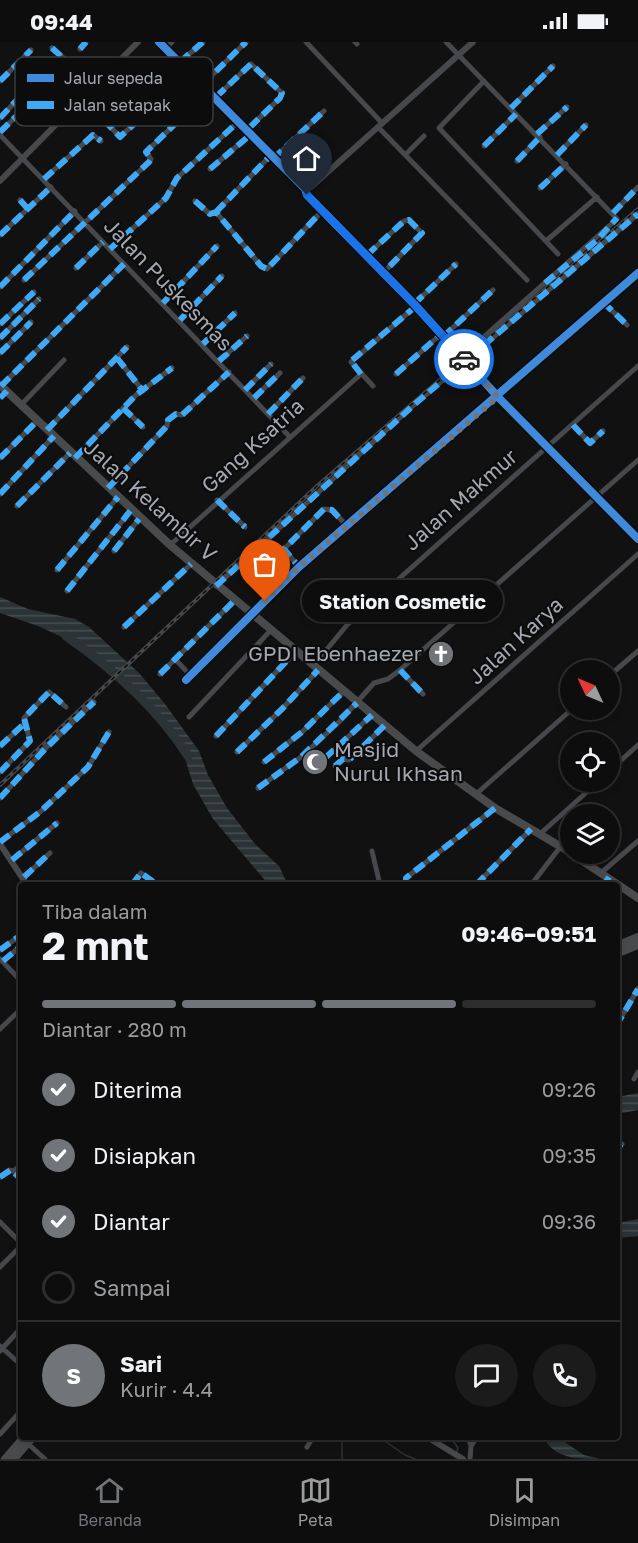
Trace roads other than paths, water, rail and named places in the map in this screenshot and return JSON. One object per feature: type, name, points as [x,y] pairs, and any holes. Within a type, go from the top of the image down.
[{"type":"main road","name":"Jalan Kelambir V","points":[[2,390],[21,405],[140,519],[191,564],[357,703],[475,795],[560,845]]},
{"type":"main road","name":"Jalan Kelambir V","points":[[586,864],[605,878]]},
{"type":"main road","name":"Jalan Kelambir V","points":[[620,887],[638,898]]},
{"type":"main road","points":[[620,944],[638,937]]},
{"type":"main road","points":[[620,952],[638,945]]},
{"type":"main road","points":[[5,1459],[26,1440]]},
{"type":"main road","points":[[14,1459],[26,1440]]},
{"type":"street","points":[[80,49],[86,42]]},
{"type":"street","points":[[124,57],[138,42]]},
{"type":"street","points":[[159,42],[175,57]]},
{"type":"street","points":[[166,48],[172,42]]},
{"type":"street","points":[[184,57],[203,42]]},
{"type":"street","points":[[213,74],[246,42]]},
{"type":"street","points":[[306,42],[406,154],[527,280]]},
{"type":"street","points":[[216,586],[310,498],[597,240],[617,219],[446,42]]},
{"type":"street","points":[[304,189],[311,187],[473,42]]},
{"type":"street","points":[[52,48],[61,57]]},
{"type":"street","points":[[24,57],[31,50]]},
{"type":"street","points":[[210,170],[248,133],[282,93],[251,64],[216,97]]},
{"type":"street","points":[[0,81],[15,66]]},
{"type":"street","points":[[511,108],[553,66]]},
{"type":"street","points":[[484,81],[439,128],[558,254]]},
{"type":"street","points":[[213,94],[384,272],[498,397],[638,539]]},
{"type":"street","points":[[0,118],[15,102]]},
{"type":"street","points":[[517,161],[567,107]]},
{"type":"street","points":[[195,201],[210,214],[216,212],[324,111]]},
{"type":"street","points":[[484,146],[516,114]]},
{"type":"street","points":[[0,134],[15,118]]},
{"type":"street","points":[[110,249],[166,198],[177,178],[238,122]]},
{"type":"street","points":[[557,155],[586,125]]},
{"type":"street","points":[[0,181],[56,126]]},
{"type":"street","points":[[111,126],[122,137],[132,126]]},
{"type":"street","points":[[24,280],[149,162],[151,159],[146,152],[173,126]]},
{"type":"street","name":"Jalan Puskesmas","points":[[0,134],[289,436]]},
{"type":"street","points":[[44,179],[93,135],[101,141]]},
{"type":"street","points":[[406,154],[424,136]]},
{"type":"street","points":[[540,188],[566,164]]},
{"type":"street","points":[[0,235],[51,187]]},
{"type":"street","points":[[613,213],[638,187]]},
{"type":"street","points":[[546,241],[597,197]]},
{"type":"street","points":[[20,200],[28,209]]},
{"type":"street","points":[[216,212],[261,266],[267,269],[323,210]]},
{"type":"street","points":[[0,286],[75,212]]},
{"type":"street","points":[[464,359],[638,214]]},
{"type":"street","points":[[367,255],[404,220],[409,220],[422,233],[384,272]]},
{"type":"street","points":[[76,268],[103,242]]},
{"type":"street","points":[[163,303],[217,246]]},
{"type":"street","points":[[2,390],[124,264]]},
{"type":"street","points":[[373,386],[351,361],[415,305],[456,264]]},
{"type":"street","points":[[175,659],[188,677],[299,567],[498,397],[638,273]]},
{"type":"street","points":[[180,320],[222,276]]},
{"type":"street","points":[[396,374],[493,290]]},
{"type":"street","points":[[0,324],[34,292]]},
{"type":"street","points":[[0,338],[39,299]]},
{"type":"street","points":[[603,302],[627,325]]},
{"type":"street","points":[[202,344],[236,313]]},
{"type":"street","points":[[0,352],[31,322]]},
{"type":"street","points":[[219,361],[247,336]]},
{"type":"street","points":[[46,430],[127,347]]},
{"type":"street","points":[[117,358],[143,391]]},
{"type":"street","points":[[21,405],[64,360]]},
{"type":"street","points":[[245,390],[271,364]]},
{"type":"street","name":"Jalan Makmur","points":[[237,752],[282,709],[347,625],[361,611],[638,366]]},
{"type":"street","points":[[17,506],[123,408],[172,368]]},
{"type":"street","points":[[108,488],[167,426],[169,419],[176,414],[182,415],[229,372]]},
{"type":"street","points":[[254,398],[280,373]]},
{"type":"street","name":"Gang Ksatria","points":[[170,545],[289,436],[361,374]]},
{"type":"street","points":[[268,414],[303,378]]},
{"type":"street","points":[[123,408],[143,427]]},
{"type":"street","points":[[0,458],[37,421]]},
{"type":"street","points":[[573,425],[591,443],[603,431]]},
{"type":"street","points":[[0,494],[54,436]]},
{"type":"street","points":[[258,788],[301,758],[374,683],[388,679],[400,670],[638,460]]},
{"type":"street","points":[[57,570],[118,497]]},
{"type":"street","points":[[217,501],[244,527]]},
{"type":"street","points":[[299,567],[284,549],[324,509],[332,510],[348,526]]},
{"type":"street","points":[[67,591],[131,510]]},
{"type":"street","points":[[114,551],[140,519]]},
{"type":"street","name":"Jalan Karya","points":[[416,751],[638,554]]},
{"type":"street","points":[[124,627],[191,564]]},
{"type":"street","points":[[348,597],[361,611]]},
{"type":"street","points":[[160,674],[235,600]]},
{"type":"street","points":[[189,717],[271,630]]},
{"type":"street","points":[[216,736],[296,651]]},
{"type":"street","points":[[620,667],[638,651]]},
{"type":"street","points":[[400,670],[423,694]]},
{"type":"street","points":[[264,762],[302,732],[344,691]]},
{"type":"street","points":[[0,772],[28,746],[31,737],[24,718],[49,692],[66,707]]},
{"type":"street","points":[[0,798],[45,749],[94,702]]},
{"type":"street","points":[[325,758],[372,715]]},
{"type":"street","points":[[475,795],[560,720]]},
{"type":"street","points":[[0,746],[25,723]]},
{"type":"street","points":[[335,766],[343,759],[349,760],[385,725]]},
{"type":"street","points":[[26,882],[0,843],[35,816],[88,767],[109,732]]},
{"type":"street","points":[[620,761],[638,745]]},
{"type":"street","points":[[541,833],[587,792]]},
{"type":"street","points":[[406,882],[406,878],[495,808]]},
{"type":"street","points":[[12,860],[57,823]]},
{"type":"street","points":[[480,882],[531,829]]},
{"type":"street","points":[[605,878],[638,840]]},
{"type":"street","points":[[533,882],[560,847]]},
{"type":"street","points":[[372,851],[379,882]]},
{"type":"street","points":[[24,877],[50,853]]},
{"type":"street","points":[[134,882],[141,873],[151,882]]},
{"type":"street","points":[[0,950],[18,937]]},
{"type":"street","points":[[18,948],[1,960],[18,978]]},
{"type":"street","points":[[620,1020],[637,992]]},
{"type":"street","points":[[0,1029],[18,1012]]},
{"type":"street","points":[[634,1079],[638,1072]]},
{"type":"street","points":[[0,1177],[6,1171],[14,1171],[18,1167]]},
{"type":"street","points":[[14,1171],[18,1176]]},
{"type":"street","points":[[0,1222],[18,1241]]},
{"type":"street","points":[[0,1267],[18,1247]]},
{"type":"street","points":[[18,1331],[1,1348],[18,1362]]},
{"type":"street","points":[[0,1434],[18,1414]]},
{"type":"street","points":[[28,1440],[45,1459]]},
{"type":"street","points":[[307,1447],[311,1440]]},
{"type":"street","points":[[433,1440],[463,1459]]},
{"type":"street","points":[[469,1440],[470,1459]]},
{"type":"street","points":[[471,1446],[475,1440]]},
{"type":"waterway","points":[[66,636],[133,690],[163,722],[188,756]]},
{"type":"waterway","points":[[342,1440],[342,1459]]},
{"type":"waterway","points":[[383,1440],[415,1459]]},
{"type":"waterway","points":[[452,1440],[458,1448],[456,1453]]},
{"type":"railway","points":[[0,785],[317,486],[638,209]]},
{"type":"place","name":"Station Cosmetic","points":[[265,601]]},
{"type":"place","name":"GPDI Ebenhaezer","points":[[441,654]]},
{"type":"place","name":"Masjid Nurul Ikhsan","points":[[315,762]]}]
